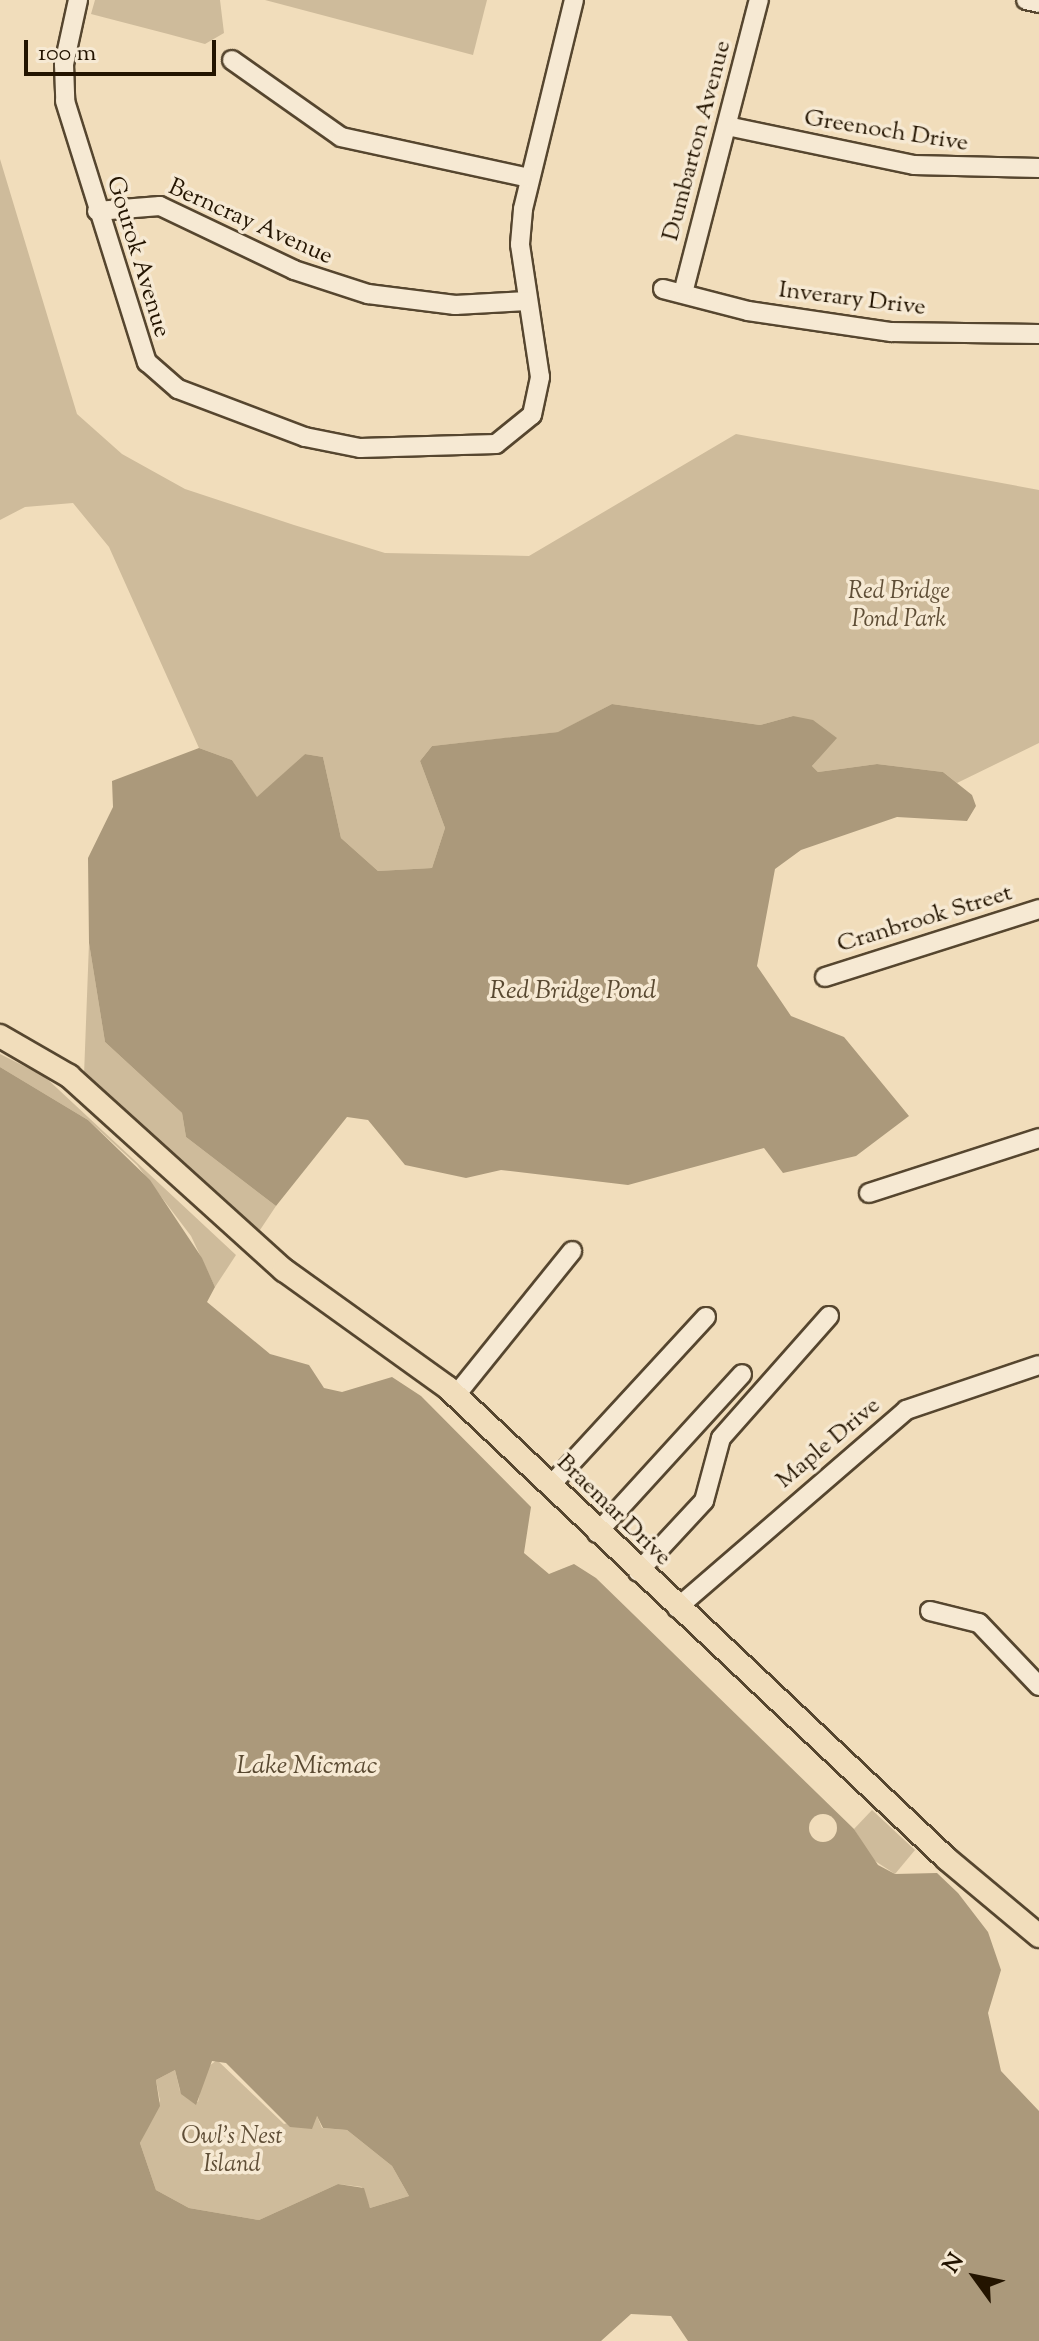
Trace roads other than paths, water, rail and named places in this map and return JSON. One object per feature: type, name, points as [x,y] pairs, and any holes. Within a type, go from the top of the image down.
[{"type":"main road","name":"Braemar Drive","points":[[0,1036],[35,1051],[140,1136],[284,1270],[456,1395],[638,1572],[1039,1936]]},
{"type":"street","name":"Gourok Avenue","points":[[78,0],[64,64],[65,101],[97,211],[153,370],[178,389],[327,443],[484,445],[518,433],[540,390],[520,244],[529,178],[574,0]]},
{"type":"street","name":"Dumbarton Avenue","points":[[683,293],[759,0]]},
{"type":"street","points":[[1026,0],[1039,3]]},
{"type":"street","points":[[232,60],[341,137],[529,178]]},
{"type":"street","name":"Greenoch Drive","points":[[727,126],[914,165],[1039,168]]},
{"type":"street","name":"Berncray Avenue","points":[[97,211],[160,206],[294,270],[368,294],[455,305],[527,301]]},
{"type":"street","name":"Inverary Drive","points":[[663,289],[891,332],[1039,334]]},
{"type":"street","name":"Cranbrook Street","points":[[825,977],[1039,909]]},
{"type":"street","points":[[869,1193],[1039,1138]]},
{"type":"street","points":[[456,1395],[572,1251]]},
{"type":"street","points":[[638,1572],[704,1501],[721,1438],[829,1316]]},
{"type":"street","points":[[550,1486],[706,1317]]},
{"type":"street","name":"Maple Drive","points":[[677,1608],[906,1410],[1039,1365]]},
{"type":"street","points":[[597,1533],[742,1374]]},
{"type":"street","points":[[930,1611],[979,1623],[1039,1686]]},
{"type":"water","name":"Red Bridge Pond","points":[[612,704],[760,725],[793,716],[813,720],[837,738],[812,766],[818,772],[877,764],[943,772],[972,795],[976,806],[967,821],[897,817],[801,850],[775,869],[757,966],[791,1016],[844,1037],[909,1116],[856,1156],[783,1173],[764,1148],[628,1185],[501,1170],[466,1178],[405,1165],[368,1120],[347,1117],[276,1206],[186,1137],[182,1113],[105,1042],[89,943],[88,858],[113,807],[112,781],[199,748],[232,760],[257,797],[305,754],[323,757],[341,838],[378,871],[432,868],[445,828],[420,761],[432,746],[558,732]]},
{"type":"water","name":"Lake Micmac","points":[[0,1067],[88,1120],[150,1180],[202,1258],[215,1287],[207,1302],[270,1354],[309,1365],[324,1388],[342,1392],[392,1377],[421,1396],[531,1507],[524,1553],[549,1574],[574,1564],[596,1578],[854,1829],[878,1865],[895,1874],[937,1873],[958,1893],[988,1932],[1001,1970],[988,2013],[1001,2071],[1039,2111],[1039,2341],[688,2341],[671,2316],[631,2314],[601,2341],[0,2341]],"holes":[[[212,2061],[226,2063],[290,2127],[312,2129],[317,2116],[323,2128],[347,2130],[392,2166],[409,2196],[370,2208],[364,2188],[338,2184],[259,2220],[189,2208],[156,2190],[140,2143],[160,2106],[156,2080],[175,2070],[181,2094],[196,2105]]]},
{"type":"park label","name":"Red Bridge Pond Park","points":[[899,607]]},
{"type":"park label","name":"Owl's Nest Island","points":[[232,2152]]}]
